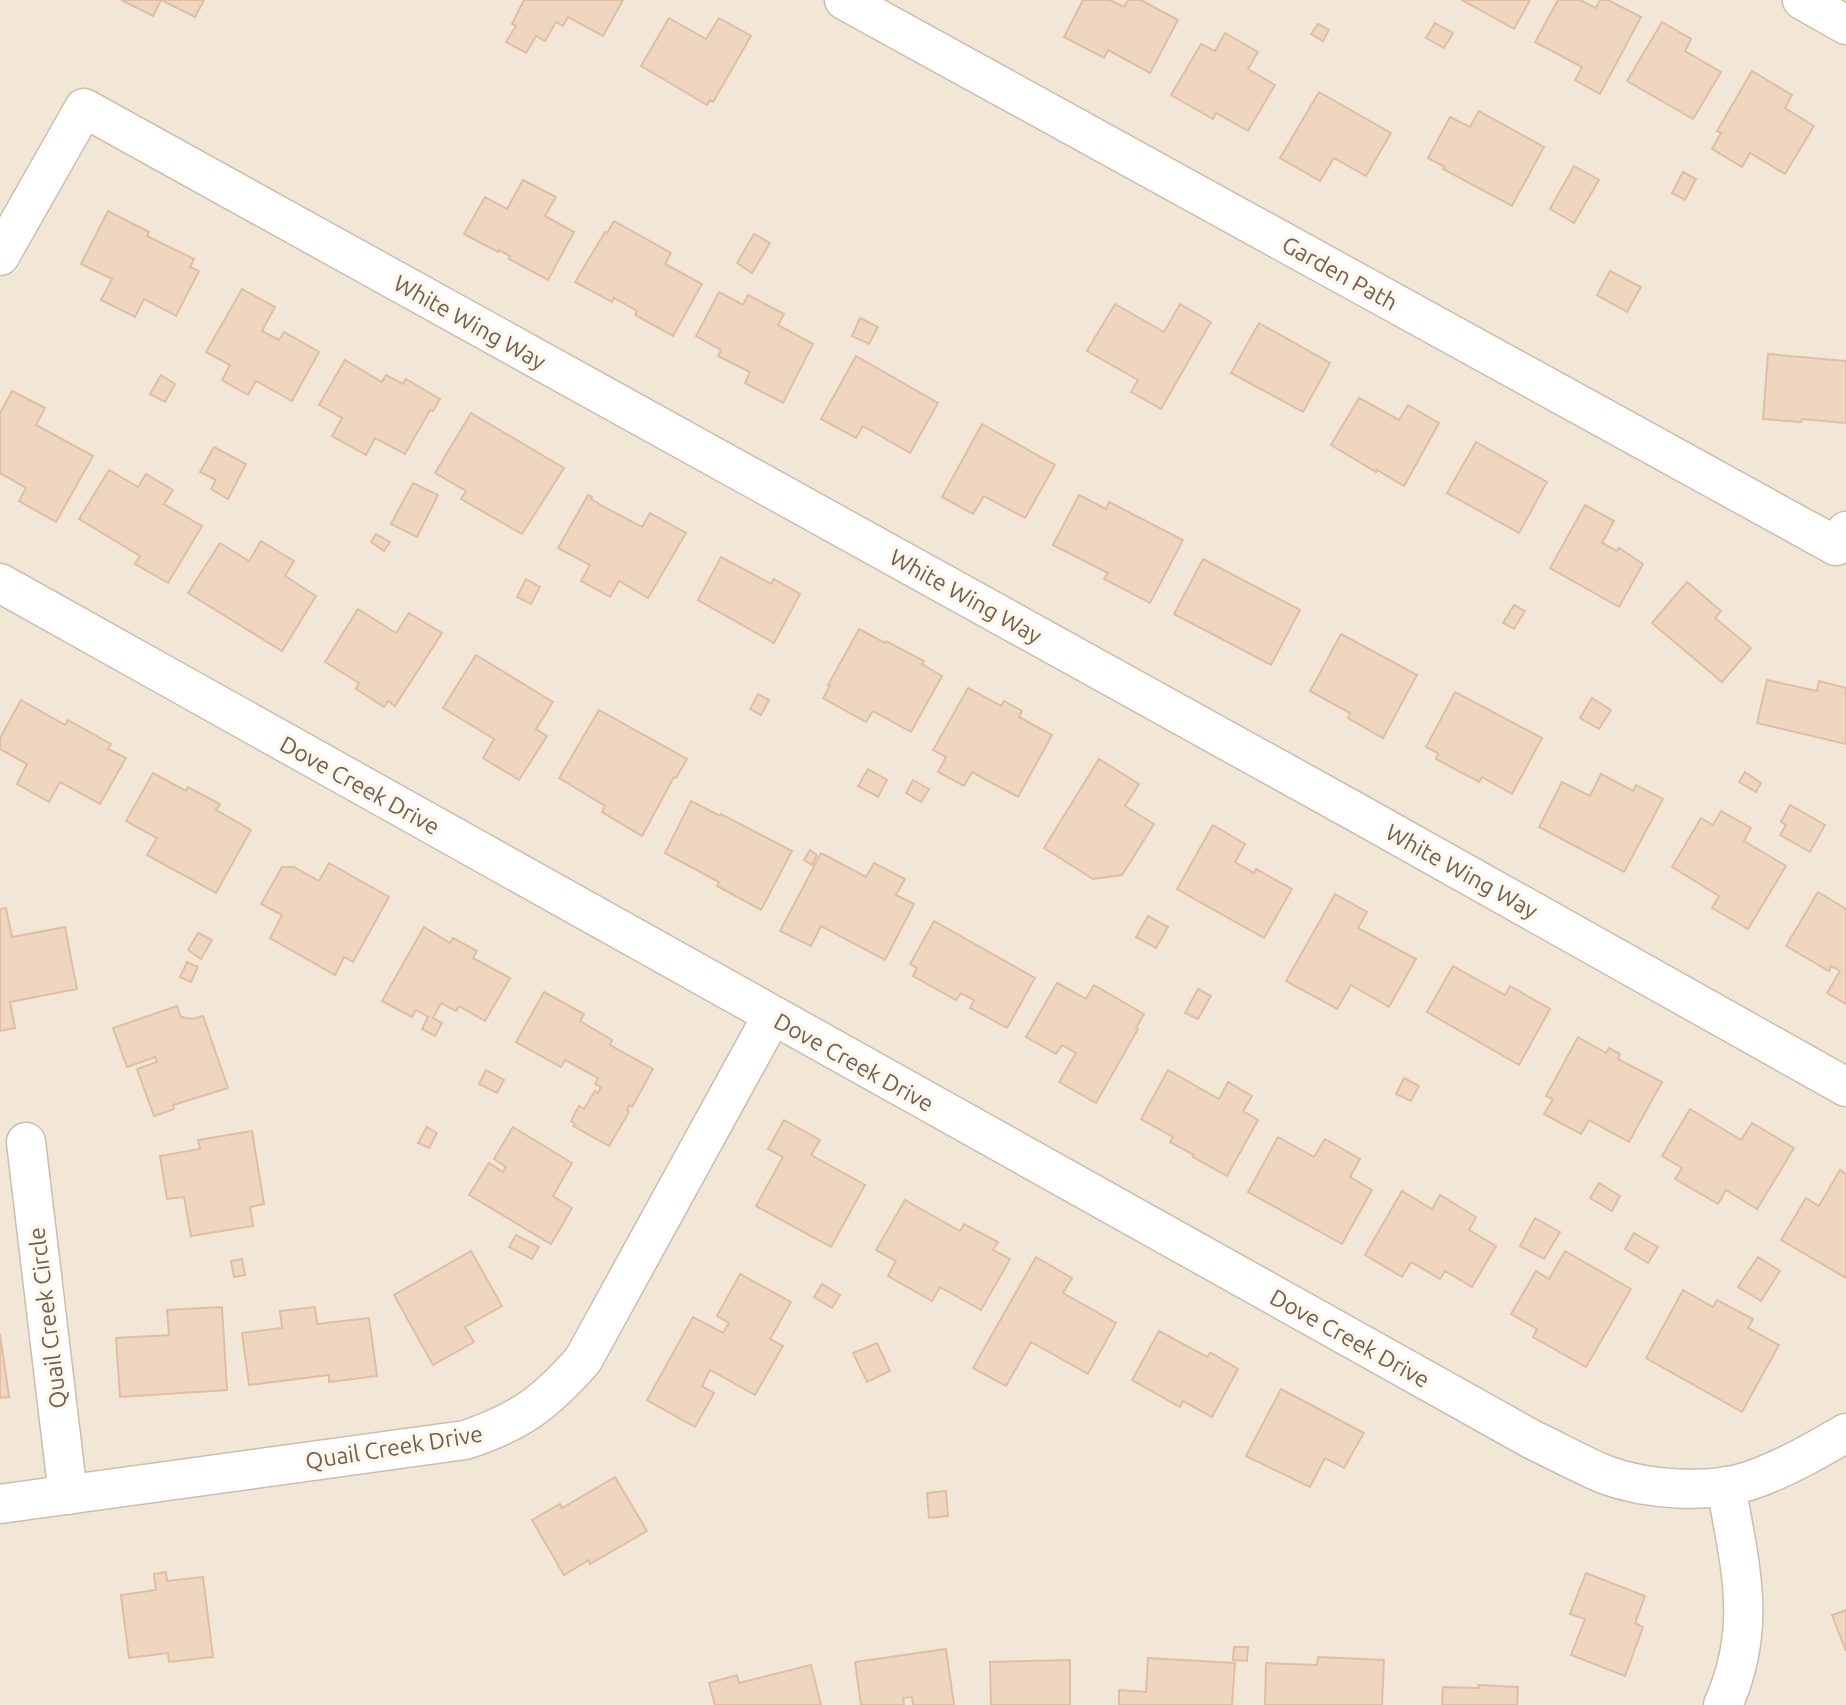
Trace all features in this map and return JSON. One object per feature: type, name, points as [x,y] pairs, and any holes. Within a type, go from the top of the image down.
[{"type":"street","name":"Garden Path","points":[[844,0],[1841,539]]},
{"type":"street","points":[[1802,0],[1846,25]]},
{"type":"street","name":"White Wing Way","points":[[0,256],[84,108],[1354,811],[1846,1087]]},
{"type":"street","name":"Dove Creek Drive","points":[[0,583],[1533,1440],[1606,1475],[1644,1486],[1686,1489],[1726,1486],[1748,1481],[1791,1464],[1846,1433]]},
{"type":"street","name":"Quail Creek Drive","points":[[0,1504],[465,1440],[523,1416],[556,1391],[583,1360],[772,1016]]},
{"type":"street","name":"Quail Creek Circle","points":[[26,1142],[68,1495]]},
{"type":"street","points":[[1723,1705],[1734,1681],[1744,1636],[1744,1589],[1726,1486]]},
{"type":"shaded area","points":[[0,0],[1846,0],[1846,1705],[0,1705]]},
{"type":"building","points":[[121,0],[161,0],[153,16]]},
{"type":"building","points":[[161,0],[204,0],[195,17]]},
{"type":"building","points":[[524,0],[623,0],[603,36],[568,17],[563,26],[556,22],[545,41],[536,36],[526,53],[506,42],[516,26],[512,24]]},
{"type":"building","points":[[1083,0],[1110,0],[1124,7],[1128,0],[1141,0],[1178,20],[1150,73],[1108,50],[1104,58],[1064,37]]},
{"type":"building","points":[[1462,0],[1530,0],[1514,29]]},
{"type":"building","points":[[1558,0],[1580,0],[1596,8],[1600,0],[1608,0],[1641,17],[1600,94],[1575,80],[1582,67],[1535,42]]},
{"type":"building","points":[[669,18],[706,39],[719,18],[751,36],[713,102],[710,100],[707,105],[641,66]]},
{"type":"building","points":[[1662,22],[1691,39],[1685,51],[1721,72],[1693,119],[1627,81]]},
{"type":"building","points":[[1435,23],[1453,33],[1444,48],[1426,38]]},
{"type":"building","points":[[1318,24],[1329,30],[1323,41],[1311,34]]},
{"type":"building","points":[[1225,33],[1258,52],[1248,69],[1275,85],[1248,131],[1216,113],[1213,119],[1171,95],[1201,44],[1215,51]]},
{"type":"building","points":[[1752,71],[1792,95],[1785,108],[1814,126],[1785,174],[1750,153],[1742,167],[1712,149],[1721,133],[1717,131]]},
{"type":"building","points":[[1319,92],[1391,133],[1366,176],[1334,158],[1320,181],[1280,158]]},
{"type":"building","points":[[1479,111],[1544,147],[1512,206],[1443,169],[1445,167],[1428,158],[1450,117],[1470,127]]},
{"type":"building","points":[[1574,166],[1599,180],[1574,223],[1550,209]]},
{"type":"building","points":[[1683,172],[1696,179],[1685,200],[1672,193]]},
{"type":"building","points":[[523,180],[556,197],[545,216],[574,232],[548,280],[509,259],[510,256],[464,234],[485,197],[507,209]]},
{"type":"building","points":[[108,211],[149,232],[147,236],[194,259],[190,267],[199,271],[176,316],[144,299],[135,317],[101,300],[112,279],[81,264]]},
{"type":"building","points":[[614,221],[671,253],[665,264],[702,284],[673,336],[635,315],[637,311],[614,298],[612,302],[575,282]]},
{"type":"building","points":[[754,234],[770,243],[752,273],[737,263]]},
{"type":"building","points":[[1610,271],[1641,287],[1627,312],[1597,295]]},
{"type":"building","points":[[242,289],[275,307],[262,331],[279,340],[284,332],[319,352],[292,401],[256,381],[248,395],[222,380],[230,365],[206,352]]},
{"type":"building","points":[[719,292],[743,305],[748,295],[784,314],[778,325],[813,344],[783,403],[745,383],[750,372],[718,356],[721,350],[696,336]]},
{"type":"building","points":[[1115,304],[1164,332],[1180,304],[1211,322],[1161,409],[1131,392],[1138,380],[1087,351]]},
{"type":"building","points":[[860,318],[878,327],[869,344],[852,336]]},
{"type":"building","points":[[1259,323],[1330,363],[1303,412],[1231,373]]},
{"type":"building","points":[[1768,354],[1846,361],[1846,423],[1763,419]]},
{"type":"building","points":[[856,356],[938,403],[910,453],[863,426],[856,438],[821,419]]},
{"type":"building","points":[[345,360],[382,382],[386,375],[403,384],[406,379],[440,399],[433,411],[430,410],[405,454],[375,438],[366,455],[332,436],[342,418],[319,405]]},
{"type":"building","points":[[161,375],[175,384],[165,402],[150,394]]},
{"type":"building","points":[[12,391],[45,408],[36,425],[93,456],[56,522],[19,501],[26,488],[0,473],[0,413]]},
{"type":"building","points":[[1359,398],[1399,420],[1408,405],[1439,423],[1404,486],[1331,445]]},
{"type":"building","points":[[471,413],[564,468],[522,534],[461,499],[466,491],[435,473]]},
{"type":"building","points":[[982,424],[1055,465],[1025,518],[984,496],[973,514],[942,497]]},
{"type":"building","points":[[1476,442],[1547,482],[1519,533],[1447,493]]},
{"type":"building","points":[[214,447],[246,464],[228,499],[211,489],[216,480],[200,472]]},
{"type":"building","points":[[109,470],[138,487],[146,474],[173,490],[164,504],[202,526],[168,583],[135,564],[140,556],[79,519]]},
{"type":"building","points":[[413,483],[438,495],[417,537],[391,524]]},
{"type":"building","points":[[588,495],[604,507],[642,527],[650,513],[686,533],[648,598],[619,581],[610,597],[581,581],[590,565],[558,548]]},
{"type":"building","points":[[1079,495],[1106,509],[1109,502],[1183,540],[1150,603],[1104,579],[1108,573],[1053,545]]},
{"type":"building","points":[[1585,505],[1614,521],[1602,543],[1617,551],[1619,548],[1643,564],[1619,607],[1550,568]]},
{"type":"building","points":[[376,534],[390,542],[384,551],[371,542]]},
{"type":"building","points":[[261,541],[294,561],[285,576],[316,596],[282,651],[188,593],[220,543],[249,561]]},
{"type":"building","points":[[721,557],[771,584],[774,579],[800,594],[774,643],[698,600]]},
{"type":"building","points":[[1203,559],[1300,610],[1271,665],[1174,614]]},
{"type":"building","points":[[526,579],[540,587],[531,604],[517,597]]},
{"type":"building","points":[[1687,582],[1721,611],[1715,618],[1751,648],[1722,682],[1652,623]]},
{"type":"building","points":[[1514,605],[1525,611],[1514,629],[1503,623]]},
{"type":"building","points":[[358,609],[396,633],[409,613],[442,633],[395,706],[388,701],[384,707],[356,689],[359,683],[325,662]]},
{"type":"building","points":[[859,629],[924,661],[922,664],[942,676],[911,732],[873,711],[866,722],[823,698]]},
{"type":"building","points":[[1341,634],[1417,675],[1383,738],[1348,718],[1350,713],[1310,691]]},
{"type":"building","points":[[476,655],[553,702],[536,729],[547,736],[519,780],[483,758],[494,739],[443,708]]},
{"type":"building","points":[[1767,680],[1817,691],[1819,681],[1846,688],[1846,744],[1757,723]]},
{"type":"building","points":[[968,688],[1001,706],[1004,701],[1022,711],[1019,717],[1052,735],[1018,797],[972,772],[964,786],[938,772],[946,757],[933,750]]},
{"type":"building","points":[[1455,692],[1542,738],[1512,794],[1482,777],[1479,782],[1436,759],[1438,753],[1426,747]]},
{"type":"building","points":[[758,694],[769,700],[761,715],[750,709]]},
{"type":"building","points":[[1592,698],[1611,710],[1599,729],[1580,718]]},
{"type":"building","points":[[21,700],[65,725],[68,720],[111,744],[108,749],[126,758],[100,804],[60,782],[49,802],[17,784],[27,764],[0,749],[0,738]]},
{"type":"building","points":[[599,710],[687,759],[676,778],[674,777],[642,836],[602,812],[605,806],[559,778]]},
{"type":"building","points":[[1099,759],[1139,784],[1125,806],[1154,824],[1122,875],[1093,879],[1044,848]]},
{"type":"building","points":[[868,769],[887,780],[878,797],[858,786]]},
{"type":"building","points":[[1745,772],[1761,783],[1756,792],[1739,782]]},
{"type":"building","points":[[153,773],[186,791],[188,787],[220,804],[216,810],[251,830],[216,893],[147,855],[157,838],[126,821]]},
{"type":"building","points":[[1601,774],[1633,791],[1636,785],[1663,799],[1624,872],[1539,827],[1562,782],[1590,796]]},
{"type":"building","points":[[913,780],[929,789],[921,802],[906,793]]},
{"type":"building","points":[[691,801],[792,851],[761,910],[717,886],[719,882],[665,853]]},
{"type":"building","points":[[1790,805],[1825,825],[1810,852],[1780,835],[1786,825],[1781,822]]},
{"type":"building","points":[[1721,811],[1751,828],[1744,841],[1786,866],[1748,929],[1712,908],[1719,896],[1672,867],[1701,818],[1713,825]]},
{"type":"building","points":[[1213,825],[1245,844],[1235,862],[1254,873],[1256,869],[1292,889],[1264,938],[1177,889]]},
{"type":"building","points":[[810,850],[817,855],[812,865],[804,860]]},
{"type":"building","points":[[821,853],[866,877],[874,863],[905,879],[896,895],[914,904],[885,960],[821,926],[811,946],[780,931]]},
{"type":"building","points":[[329,863],[389,897],[353,962],[344,957],[335,975],[270,938],[282,915],[261,904],[282,867],[294,867],[319,881]]},
{"type":"building","points":[[1818,892],[1846,909],[1846,1004],[1827,993],[1840,971],[1831,966],[1829,971],[1786,946]]},
{"type":"building","points":[[1335,894],[1367,912],[1358,928],[1416,959],[1389,1007],[1351,985],[1337,1009],[1286,981]]},
{"type":"building","points":[[6,908],[12,937],[65,927],[77,989],[10,1002],[15,1028],[0,1031],[0,909]]},
{"type":"building","points":[[1148,916],[1168,927],[1156,948],[1136,937]]},
{"type":"building","points":[[934,921],[1035,978],[1007,1028],[970,1008],[974,1000],[961,993],[956,1000],[913,976],[917,968],[910,964]]},
{"type":"building","points":[[424,927],[450,943],[453,938],[477,951],[473,958],[510,978],[485,1021],[459,1006],[456,1011],[441,1003],[433,1018],[442,1023],[435,1036],[422,1029],[428,1017],[416,1010],[412,1017],[382,1001]]},
{"type":"building","points":[[198,933],[212,940],[201,959],[188,950]]},
{"type":"building","points":[[187,962],[198,967],[191,982],[180,977]]},
{"type":"building","points":[[1453,966],[1505,995],[1510,986],[1550,1009],[1519,1065],[1427,1012]]},
{"type":"building","points":[[1057,983],[1086,999],[1094,985],[1144,1014],[1096,1103],[1059,1082],[1076,1053],[1062,1045],[1056,1054],[1026,1037]]},
{"type":"building","points":[[1198,989],[1211,996],[1198,1019],[1185,1013]]},
{"type":"building","points":[[544,992],[584,1014],[580,1021],[612,1040],[610,1045],[653,1069],[632,1107],[629,1105],[629,1112],[609,1146],[573,1126],[575,1124],[571,1121],[579,1106],[584,1109],[595,1091],[598,1093],[601,1087],[595,1084],[598,1078],[565,1060],[561,1067],[516,1042]]},
{"type":"building","points":[[177,1006],[181,1017],[193,1019],[203,1016],[228,1088],[173,1105],[174,1109],[154,1116],[137,1069],[157,1062],[155,1057],[127,1067],[113,1028]]},
{"type":"building","points":[[1578,1037],[1606,1053],[1609,1048],[1620,1054],[1618,1059],[1662,1082],[1629,1142],[1589,1120],[1581,1134],[1544,1114],[1553,1099],[1546,1096]]},
{"type":"building","points":[[486,1070],[504,1080],[497,1093],[479,1084]]},
{"type":"building","points":[[1168,1070],[1219,1099],[1228,1082],[1252,1096],[1243,1111],[1258,1120],[1227,1176],[1170,1142],[1173,1137],[1141,1119]]},
{"type":"building","points":[[1404,1078],[1419,1086],[1411,1101],[1396,1094]]},
{"type":"building","points":[[1690,1109],[1741,1140],[1752,1123],[1794,1148],[1757,1209],[1726,1190],[1718,1204],[1675,1179],[1682,1168],[1662,1156]]},
{"type":"building","points":[[784,1120],[820,1140],[811,1155],[865,1185],[831,1247],[756,1206],[783,1157],[768,1149]]},
{"type":"building","points":[[427,1127],[437,1133],[429,1148],[418,1143]]},
{"type":"building","points":[[513,1127],[572,1163],[553,1196],[572,1208],[551,1244],[469,1195],[489,1163],[503,1172],[506,1167],[494,1159]]},
{"type":"building","points":[[252,1131],[264,1204],[250,1207],[253,1226],[191,1236],[184,1197],[167,1199],[160,1156],[200,1149],[198,1140]]},
{"type":"building","points":[[1278,1137],[1314,1157],[1325,1139],[1360,1159],[1350,1177],[1372,1190],[1342,1244],[1248,1192]]},
{"type":"building","points":[[1840,1170],[1846,1174],[1846,1278],[1781,1240],[1806,1198],[1819,1206]]},
{"type":"building","points":[[1599,1183],[1620,1196],[1612,1211],[1590,1198]]},
{"type":"building","points":[[1402,1191],[1432,1209],[1440,1195],[1476,1217],[1469,1230],[1496,1246],[1472,1287],[1445,1271],[1440,1279],[1411,1262],[1402,1277],[1365,1255]]},
{"type":"building","points":[[905,1200],[960,1231],[964,1224],[998,1242],[993,1250],[1010,1259],[981,1310],[940,1287],[932,1301],[888,1276],[896,1261],[876,1250]]},
{"type":"building","points":[[1535,1218],[1560,1232],[1544,1259],[1520,1246]]},
{"type":"building","points":[[1634,1233],[1658,1247],[1648,1263],[1625,1249]]},
{"type":"building","points":[[516,1235],[539,1247],[532,1259],[509,1247]]},
{"type":"building","points":[[471,1251],[502,1306],[465,1327],[474,1342],[433,1365],[394,1295]]},
{"type":"building","points":[[1565,1251],[1631,1289],[1586,1367],[1533,1337],[1537,1329],[1511,1314],[1536,1271],[1549,1279]]},
{"type":"building","points":[[1036,1257],[1072,1278],[1063,1293],[1116,1323],[1088,1374],[1031,1342],[1006,1386],[973,1368]]},
{"type":"building","points":[[1758,1257],[1780,1271],[1761,1301],[1738,1287]]},
{"type":"building","points":[[242,1259],[245,1275],[234,1277],[231,1261]]},
{"type":"building","points":[[740,1274],[791,1302],[770,1339],[783,1346],[755,1395],[710,1370],[702,1386],[714,1393],[695,1427],[647,1400],[693,1317],[723,1333],[729,1323],[717,1316]]},
{"type":"building","points":[[822,1284],[840,1295],[832,1308],[814,1297]]},
{"type":"building","points":[[1683,1290],[1713,1307],[1717,1300],[1753,1319],[1748,1328],[1779,1345],[1742,1412],[1646,1358]]},
{"type":"building","points":[[222,1307],[227,1390],[120,1397],[116,1338],[169,1335],[167,1310]]},
{"type":"building","points":[[315,1307],[317,1324],[369,1318],[377,1376],[329,1382],[329,1375],[249,1385],[242,1333],[282,1328],[280,1311]]},
{"type":"building","points":[[1159,1331],[1207,1357],[1210,1353],[1213,1354],[1238,1369],[1212,1417],[1183,1401],[1180,1407],[1132,1380]]},
{"type":"building","points":[[0,1334],[9,1397],[0,1398]]},
{"type":"building","points":[[877,1343],[890,1371],[867,1382],[853,1353]]},
{"type":"building","points":[[1281,1389],[1364,1433],[1344,1468],[1325,1458],[1310,1487],[1246,1456]]},
{"type":"building","points":[[615,1477],[647,1531],[590,1564],[589,1560],[564,1575],[532,1520],[560,1504],[562,1508]]},
{"type":"building","points":[[946,1491],[948,1516],[929,1518],[927,1493]]},
{"type":"building","points":[[166,1572],[167,1581],[203,1577],[213,1657],[169,1662],[168,1653],[129,1658],[121,1595],[156,1590],[154,1574]]},
{"type":"building","points":[[1586,1573],[1645,1596],[1635,1623],[1643,1627],[1625,1676],[1571,1655],[1585,1619],[1570,1614]]},
{"type":"building","points":[[1846,1610],[1846,1651],[1832,1615]]},
{"type":"building","points":[[1234,1647],[1248,1647],[1247,1661],[1233,1660]]},
{"type":"building","points":[[946,1649],[954,1705],[913,1705],[912,1697],[903,1698],[904,1705],[861,1705],[855,1662]]},
{"type":"building","points":[[1318,1657],[1384,1660],[1382,1705],[1265,1705],[1266,1663],[1317,1665]]},
{"type":"building","points":[[1148,1658],[1235,1663],[1232,1705],[1119,1705],[1119,1690],[1146,1692]]},
{"type":"building","points":[[1070,1660],[1070,1705],[991,1705],[990,1662]]},
{"type":"building","points":[[811,1665],[821,1705],[715,1705],[709,1683],[737,1675],[739,1683]]},
{"type":"building","points":[[1478,1685],[1518,1687],[1517,1705],[1442,1705],[1443,1687],[1479,1688]]}]
